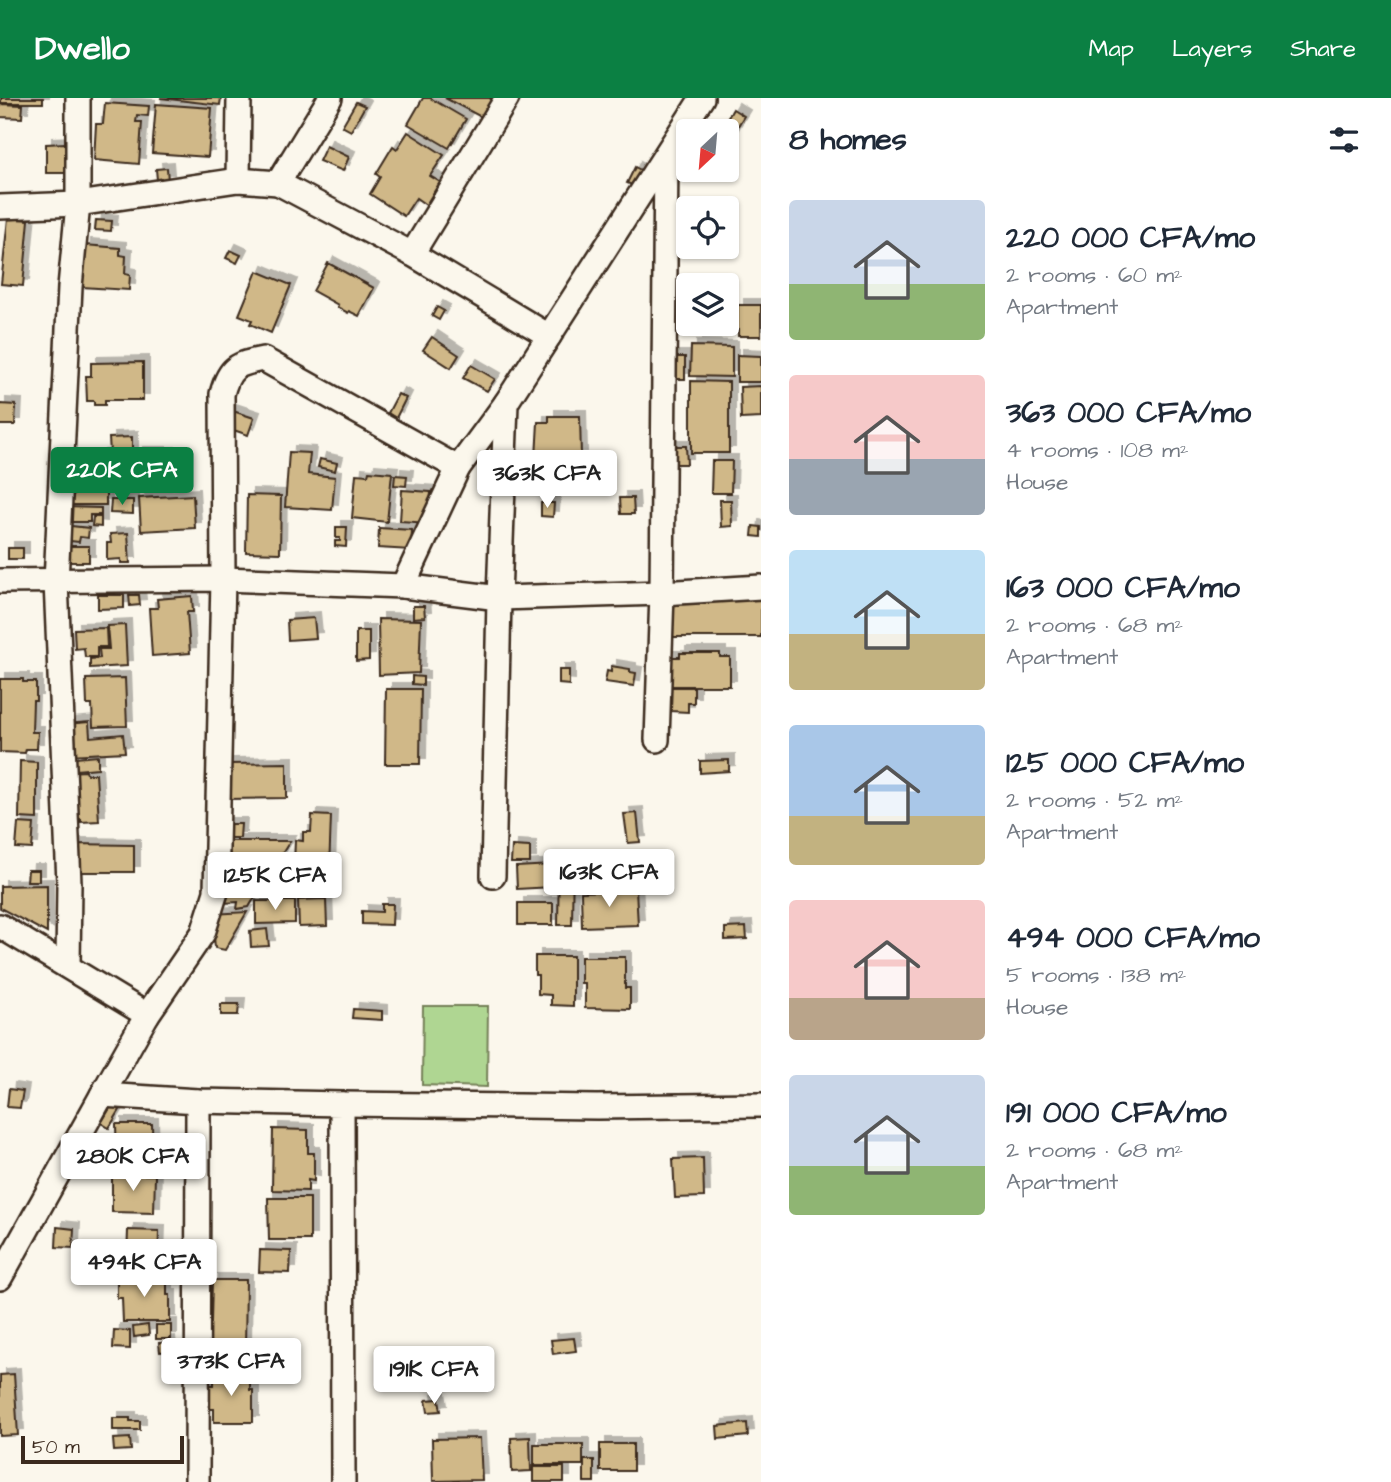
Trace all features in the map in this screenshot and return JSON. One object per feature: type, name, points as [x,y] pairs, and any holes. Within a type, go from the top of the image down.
[{"type":"street","points":[[68,966],[69,883],[56,582],[69,287],[78,204],[78,98]]},
{"type":"street","points":[[238,180],[239,98]]},
{"type":"street","points":[[278,183],[330,98]]},
{"type":"street","points":[[412,254],[507,98]]},
{"type":"street","points":[[403,586],[458,468],[506,403],[702,98]]},
{"type":"street","points":[[656,740],[662,593],[666,155]]},
{"type":"street","points":[[0,207],[78,204],[238,180],[278,183],[412,254],[550,335]]},
{"type":"street","points":[[0,1278],[147,1015],[203,933],[216,892],[223,579],[222,394],[227,376],[241,363],[263,359],[458,468]]},
{"type":"street","points":[[493,876],[506,403]]},
{"type":"street","points":[[0,581],[223,579],[403,586],[499,598],[761,587]]},
{"type":"street","points":[[0,926],[147,1015]]},
{"type":"street","points":[[102,1095],[198,1101],[342,1104],[597,1107],[761,1105]]},
{"type":"street","points":[[197,1482],[198,1101]]},
{"type":"street","points":[[342,1104],[343,1482]]},
{"type":"green space","points":[[423,1006],[488,1006],[487,1087],[422,1085]]},
{"type":"building","points":[[1,98],[43,98],[43,103],[1,103]]},
{"type":"building","points":[[160,98],[221,98],[220,105]]},
{"type":"building","points":[[423,98],[430,98],[466,119],[449,148],[408,124]]},
{"type":"building","points":[[445,98],[495,98],[483,118]]},
{"type":"building","points":[[356,102],[365,106],[351,131],[342,126]]},
{"type":"building","points":[[105,103],[149,106],[148,116],[137,115],[136,122],[142,122],[139,164],[94,160],[96,124],[103,124]]},
{"type":"building","points":[[0,104],[23,105],[22,118],[0,117]]},
{"type":"building","points":[[156,104],[212,108],[208,157],[152,153]]},
{"type":"building","points":[[733,109],[744,116],[739,124],[739,119],[727,119]]},
{"type":"building","points":[[408,132],[444,155],[430,176],[440,182],[426,205],[416,198],[404,216],[370,194],[380,177],[376,174],[393,146],[397,149]]},
{"type":"building","points":[[65,143],[65,173],[46,173],[46,144]]},
{"type":"building","points":[[326,146],[349,157],[343,171],[319,161]]},
{"type":"building","points":[[635,167],[644,172],[637,187],[627,183]]},
{"type":"building","points":[[167,168],[168,180],[157,180],[156,169]]},
{"type":"building","points":[[8,218],[29,220],[23,286],[1,284]]},
{"type":"building","points":[[96,220],[112,221],[111,231],[95,230]]},
{"type":"building","points":[[85,245],[120,248],[120,255],[126,256],[125,274],[130,275],[129,290],[82,287]]},
{"type":"building","points":[[230,250],[241,255],[237,263],[226,258]]},
{"type":"building","points":[[328,263],[374,288],[359,316],[349,311],[348,313],[313,291]]},
{"type":"building","points":[[257,271],[291,285],[271,333],[250,324],[252,320],[239,315]]},
{"type":"building","points":[[739,305],[761,305],[761,336],[739,336]]},
{"type":"building","points":[[437,307],[444,311],[439,320],[432,316]]},
{"type":"building","points":[[432,337],[459,355],[451,368],[423,350]]},
{"type":"building","points":[[691,346],[732,347],[732,377],[690,376]]},
{"type":"building","points":[[737,355],[761,356],[761,382],[737,382]]},
{"type":"building","points":[[670,357],[685,357],[685,379],[670,379]]},
{"type":"building","points":[[143,362],[143,400],[105,400],[105,405],[94,405],[94,401],[87,401],[86,376],[91,376],[91,363]]},
{"type":"building","points":[[471,365],[495,379],[487,391],[463,378]]},
{"type":"building","points":[[691,381],[729,382],[729,453],[691,453]]},
{"type":"building","points":[[761,386],[761,418],[741,419],[740,387]]},
{"type":"building","points":[[398,394],[406,398],[396,418],[388,413]]},
{"type":"building","points":[[0,404],[16,405],[15,425],[0,425]]},
{"type":"building","points":[[230,410],[254,418],[248,435],[225,427]]},
{"type":"building","points":[[549,416],[580,416],[581,457],[536,458],[538,422],[549,422]]},
{"type":"building","points":[[132,437],[132,452],[110,453],[109,438]]},
{"type":"building","points":[[670,446],[686,446],[687,464],[670,464]]},
{"type":"building","points":[[289,452],[310,453],[308,474],[335,477],[332,510],[285,507]]},
{"type":"building","points":[[132,453],[135,481],[103,485],[99,456]]},
{"type":"building","points":[[137,453],[169,453],[169,478],[137,478]]},
{"type":"building","points":[[320,459],[337,463],[335,471],[318,467]]},
{"type":"building","points":[[712,461],[732,461],[731,493],[711,493]]},
{"type":"building","points":[[369,471],[392,473],[387,522],[352,518],[356,474],[368,475]]},
{"type":"building","points":[[395,475],[407,476],[406,486],[394,485]]},
{"type":"building","points":[[69,485],[106,485],[106,505],[69,505]]},
{"type":"building","points":[[402,490],[431,492],[429,523],[400,521]]},
{"type":"building","points":[[193,495],[195,528],[141,531],[139,498]]},
{"type":"building","points":[[247,495],[281,496],[280,553],[246,552]]},
{"type":"building","points":[[620,498],[633,498],[634,514],[621,514]]},
{"type":"building","points":[[111,500],[133,500],[133,514],[110,513]]},
{"type":"building","points":[[720,500],[731,500],[732,526],[721,527]]},
{"type":"building","points":[[541,503],[554,503],[553,517],[541,516]]},
{"type":"building","points":[[64,507],[101,508],[101,515],[90,515],[90,522],[63,522]]},
{"type":"building","points":[[93,517],[101,517],[101,527],[92,526]]},
{"type":"building","points":[[62,525],[89,528],[88,538],[80,537],[79,542],[61,540]]},
{"type":"building","points":[[753,526],[761,527],[761,537],[752,536]]},
{"type":"building","points":[[336,527],[347,527],[346,547],[335,546],[335,541],[340,541],[340,538],[336,538]]},
{"type":"building","points":[[379,528],[412,530],[411,550],[378,548]]},
{"type":"building","points":[[128,533],[130,563],[121,563],[121,559],[107,560],[110,534]]},
{"type":"building","points":[[62,546],[89,546],[89,562],[62,562]]},
{"type":"building","points":[[8,548],[23,548],[23,559],[8,559]]},
{"type":"building","points":[[98,595],[124,595],[124,608],[98,609]]},
{"type":"building","points":[[129,595],[139,595],[140,605],[130,606]]},
{"type":"building","points":[[192,596],[193,612],[187,612],[190,653],[152,656],[149,608],[158,608],[157,599]]},
{"type":"building","points":[[670,600],[761,600],[761,637],[670,637]]},
{"type":"building","points":[[413,606],[424,606],[425,617],[413,618]]},
{"type":"building","points":[[314,618],[316,638],[288,640],[287,620]]},
{"type":"building","points":[[378,619],[421,620],[419,673],[379,675]]},
{"type":"building","points":[[125,625],[127,666],[90,668],[90,659],[100,658],[99,649],[109,649],[107,626]]},
{"type":"building","points":[[106,628],[107,647],[97,647],[97,657],[85,657],[84,648],[75,649],[74,629]]},
{"type":"building","points":[[356,631],[369,631],[369,660],[356,661]]},
{"type":"building","points":[[680,653],[720,653],[720,657],[730,657],[730,686],[670,686],[669,657],[680,657]]},
{"type":"building","points":[[611,666],[630,669],[630,672],[636,673],[634,686],[605,682],[607,671],[611,672]]},
{"type":"building","points":[[559,670],[569,670],[569,685],[559,684]]},
{"type":"building","points":[[412,676],[423,677],[423,685],[412,684]]},
{"type":"building","points":[[125,678],[127,726],[93,727],[92,705],[87,705],[86,679]]},
{"type":"building","points":[[0,679],[36,682],[32,732],[38,732],[37,749],[26,749],[25,753],[0,752]]},
{"type":"building","points":[[670,687],[694,687],[694,703],[688,703],[688,712],[670,711]]},
{"type":"building","points":[[386,689],[421,689],[420,764],[385,764]]},
{"type":"building","points":[[89,722],[90,737],[123,734],[125,752],[69,755],[66,724]]},
{"type":"building","points":[[98,756],[98,768],[76,770],[75,758]]},
{"type":"building","points":[[729,760],[729,771],[700,773],[700,761]]},
{"type":"building","points":[[20,761],[37,762],[37,819],[19,818]]},
{"type":"building","points":[[287,763],[287,798],[227,799],[227,764]]},
{"type":"building","points":[[86,771],[87,774],[96,774],[99,821],[81,822],[81,819],[70,819],[67,772]]},
{"type":"building","points":[[637,813],[640,842],[628,843],[624,814]]},
{"type":"building","points":[[312,815],[331,816],[329,871],[320,871],[319,878],[288,877],[288,863],[294,863],[295,840],[303,841],[303,832],[311,832]]},
{"type":"building","points":[[18,823],[34,824],[32,849],[16,848]]},
{"type":"building","points":[[220,824],[241,824],[240,838],[220,838]]},
{"type":"building","points":[[222,841],[290,841],[277,862],[239,862],[239,859],[224,860]]},
{"type":"building","points":[[74,844],[134,845],[134,872],[73,872]]},
{"type":"building","points":[[512,846],[530,847],[530,863],[511,863]]},
{"type":"building","points":[[559,859],[573,859],[572,925],[558,925]]},
{"type":"building","points":[[239,865],[274,866],[249,907],[237,909],[238,902],[224,903],[222,868],[238,868]]},
{"type":"building","points":[[552,865],[553,887],[517,889],[516,867]]},
{"type":"building","points":[[28,870],[39,870],[39,881],[27,881]]},
{"type":"building","points":[[47,885],[47,933],[0,908],[0,886]]},
{"type":"building","points":[[636,890],[638,925],[582,927],[581,892]]},
{"type":"building","points":[[326,899],[327,926],[299,927],[298,900]]},
{"type":"building","points":[[256,901],[295,901],[295,923],[256,924]]},
{"type":"building","points":[[518,903],[553,903],[553,925],[518,925]]},
{"type":"building","points":[[382,904],[393,904],[392,925],[362,924],[362,911],[382,912]]},
{"type":"building","points":[[247,912],[225,950],[215,948],[212,914]]},
{"type":"building","points":[[746,927],[747,939],[725,940],[725,928]]},
{"type":"building","points":[[267,929],[269,946],[251,947],[250,931]]},
{"type":"building","points":[[535,956],[573,956],[573,1006],[551,1005],[551,995],[538,994]]},
{"type":"building","points":[[581,957],[625,957],[625,988],[630,988],[630,1009],[585,1008]]},
{"type":"building","points":[[221,1004],[239,1004],[238,1015],[221,1015]]},
{"type":"building","points":[[353,1009],[382,1011],[382,1020],[352,1018]]},
{"type":"building","points":[[9,1089],[23,1091],[20,1108],[7,1107]]},
{"type":"building","points":[[115,1100],[123,1105],[109,1128],[101,1123]]},
{"type":"building","points":[[116,1124],[152,1124],[153,1163],[117,1163]]},
{"type":"building","points":[[273,1129],[308,1130],[308,1153],[314,1153],[314,1181],[308,1180],[308,1191],[272,1190]]},
{"type":"building","points":[[703,1158],[704,1197],[675,1198],[673,1159]]},
{"type":"building","points":[[112,1174],[155,1175],[154,1213],[112,1212]]},
{"type":"building","points":[[268,1198],[310,1198],[310,1240],[269,1240]]},
{"type":"building","points":[[57,1227],[74,1229],[73,1248],[56,1247]]},
{"type":"building","points":[[128,1230],[159,1231],[158,1262],[127,1260]]},
{"type":"building","points":[[260,1250],[291,1251],[290,1273],[259,1272]]},
{"type":"building","points":[[117,1277],[167,1277],[170,1322],[123,1322],[122,1298],[117,1298]]},
{"type":"building","points":[[212,1280],[246,1280],[245,1350],[201,1349],[201,1323],[211,1323]]},
{"type":"building","points":[[148,1325],[149,1335],[134,1337],[133,1327]]},
{"type":"building","points":[[156,1325],[171,1325],[171,1339],[156,1339]]},
{"type":"building","points":[[114,1330],[130,1331],[130,1349],[113,1348]]},
{"type":"building","points":[[574,1338],[576,1351],[553,1354],[551,1340]]},
{"type":"building","points":[[169,1342],[170,1351],[160,1352],[159,1343]]},
{"type":"building","points":[[221,1358],[222,1366],[208,1368],[207,1359]]},
{"type":"building","points":[[214,1373],[250,1373],[253,1422],[214,1422],[214,1409],[206,1409],[206,1385],[214,1385]]},
{"type":"building","points":[[14,1374],[18,1435],[0,1436],[0,1375]]},
{"type":"building","points":[[439,1399],[441,1411],[428,1412],[426,1400]]},
{"type":"building","points":[[113,1418],[140,1421],[140,1430],[113,1430]]},
{"type":"building","points":[[747,1423],[748,1436],[718,1439],[717,1426]]},
{"type":"building","points":[[530,1437],[531,1471],[512,1472],[511,1438]]},
{"type":"building","points":[[130,1438],[131,1450],[114,1451],[113,1439]]},
{"type":"building","points":[[480,1438],[482,1480],[433,1481],[432,1439]]},
{"type":"building","points":[[534,1444],[583,1444],[583,1465],[534,1465]]},
{"type":"building","points":[[600,1444],[633,1444],[633,1471],[600,1471]]},
{"type":"building","points":[[584,1460],[594,1460],[594,1482],[584,1482]]},
{"type":"building","points":[[533,1467],[564,1467],[564,1482],[533,1482]]}]
